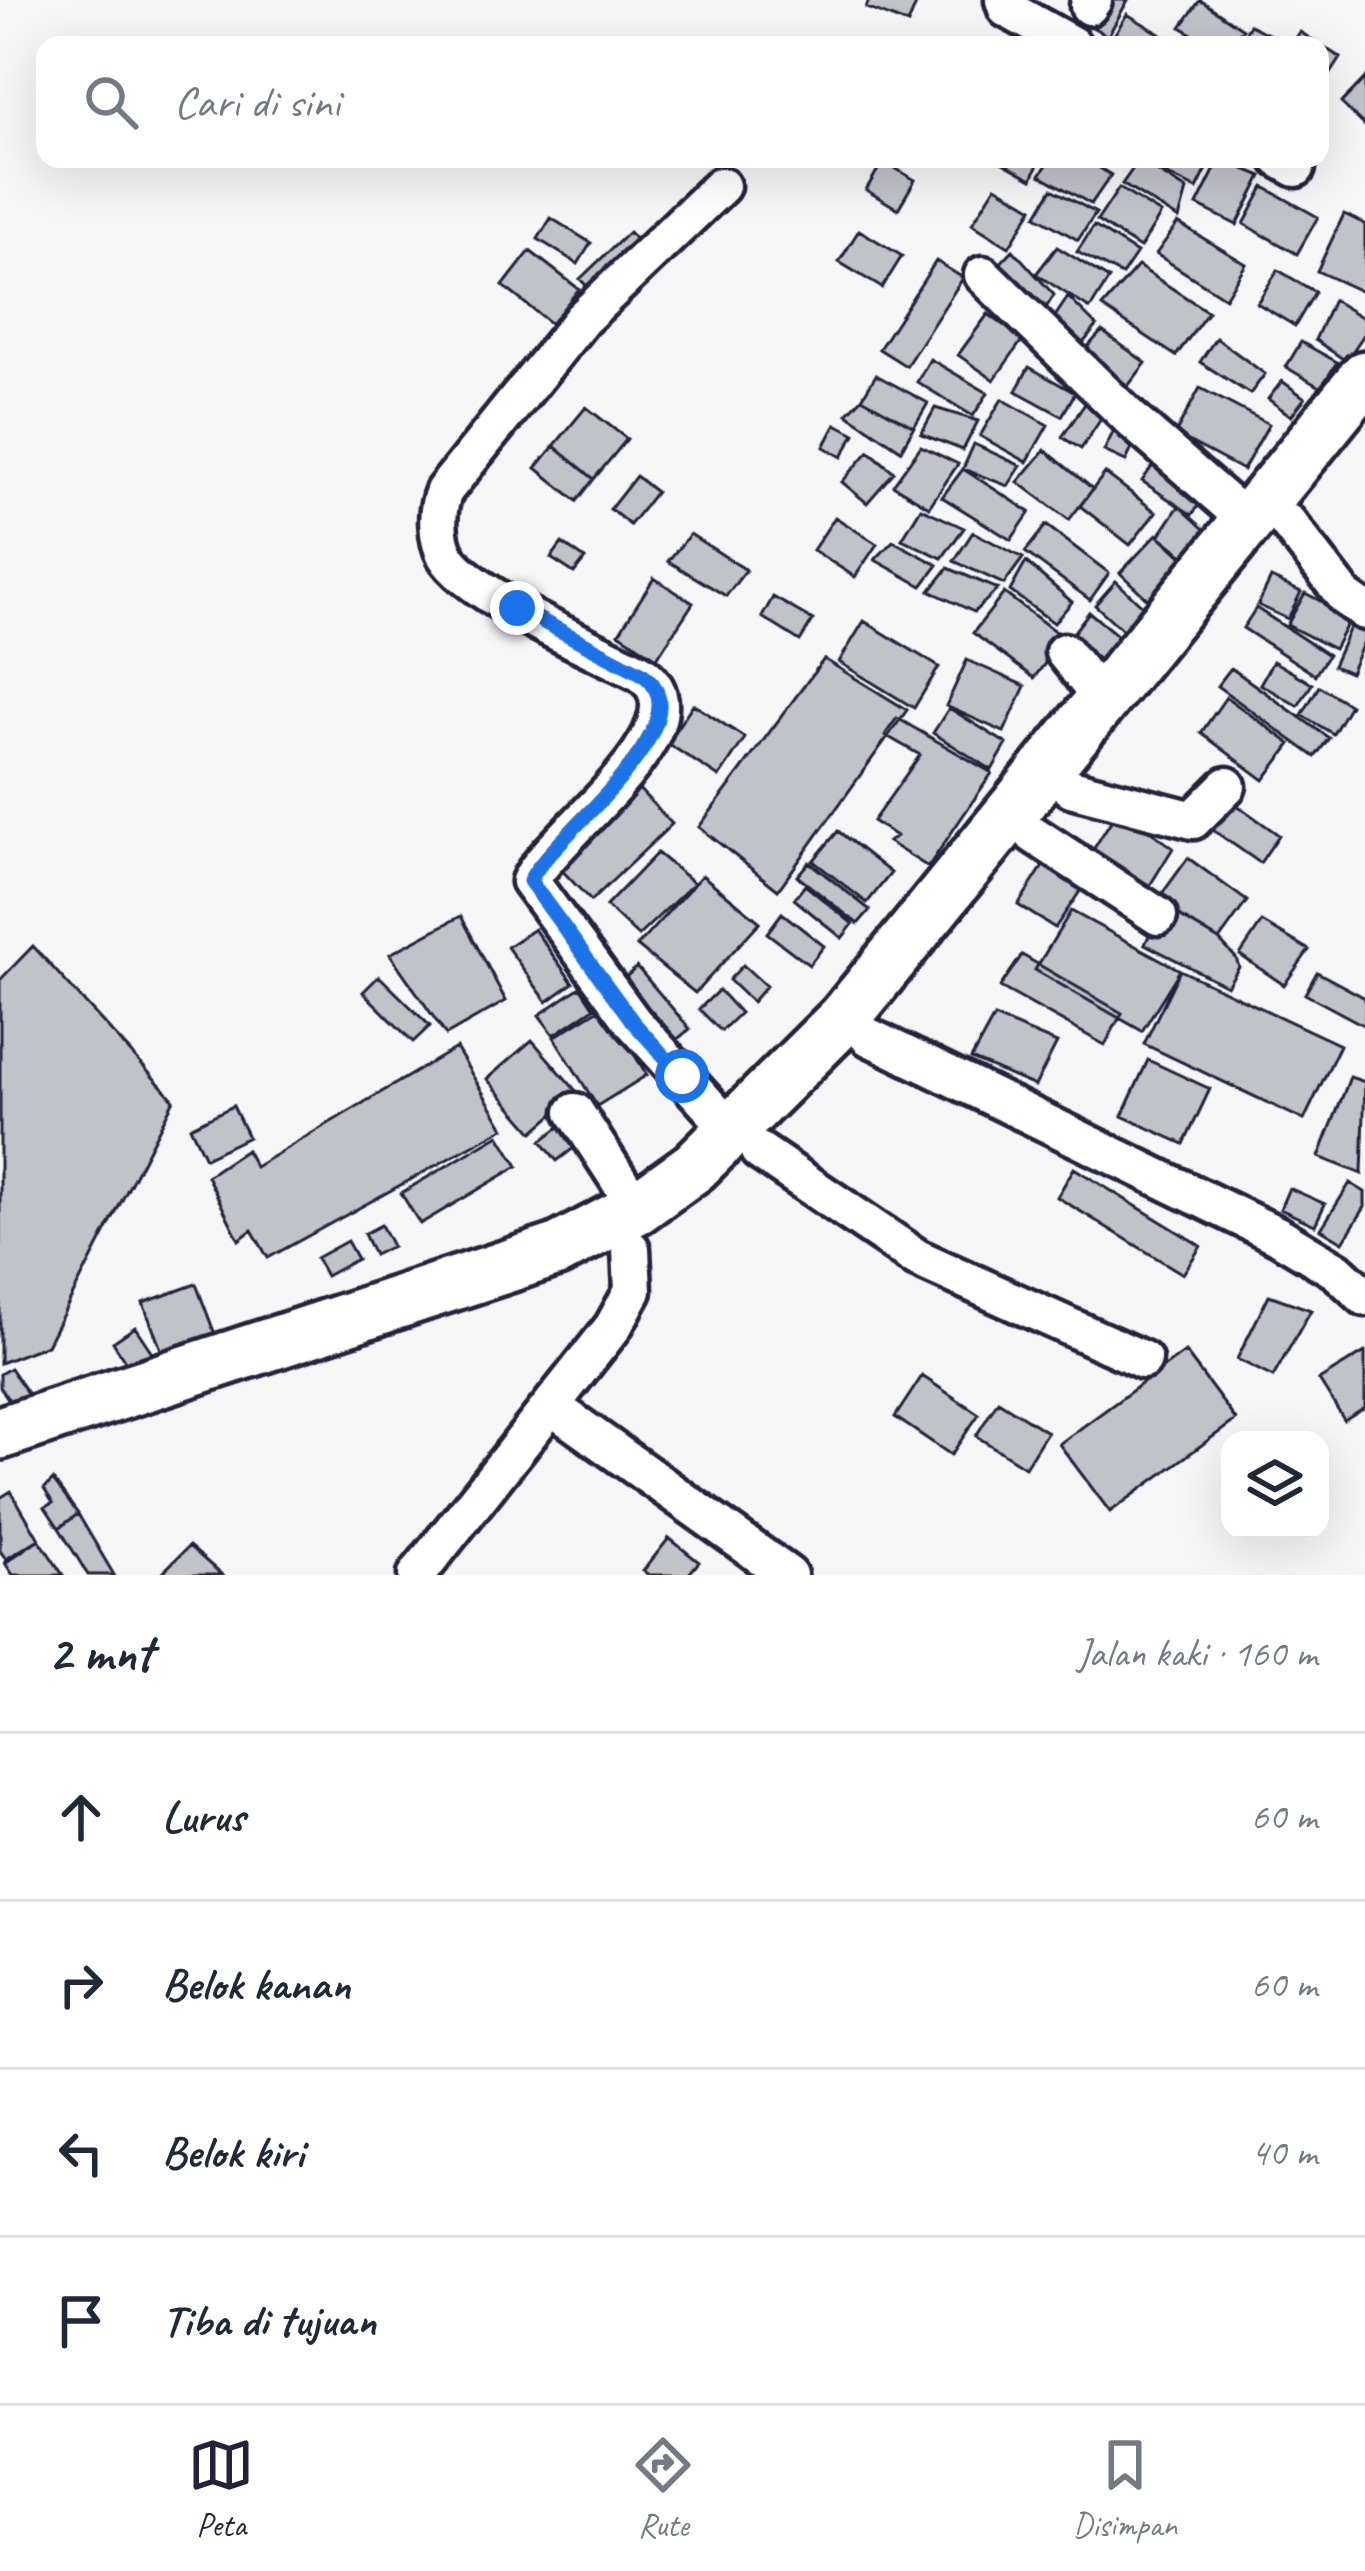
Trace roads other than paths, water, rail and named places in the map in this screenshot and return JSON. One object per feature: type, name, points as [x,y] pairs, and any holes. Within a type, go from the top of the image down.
[{"type":"highway","points":[[0,1465],[484,1308],[634,1228],[716,1191],[746,1141],[844,1018],[1087,746],[1351,427],[1365,377]]},
{"type":"highway","points":[[746,1141],[869,1037],[1034,835],[1087,746]]},
{"type":"highway","points":[[0,1433],[634,1228]]},
{"type":"street","points":[[1004,0],[1007,9],[1056,36]]},
{"type":"street","points":[[721,186],[582,320],[444,491],[439,514],[444,552],[465,578],[641,673],[657,688],[660,705],[650,734],[624,776],[530,881],[633,1022],[746,1141],[917,1258],[1143,1360]]},
{"type":"street","points":[[983,275],[1134,422],[1269,522],[1365,611]]},
{"type":"street","points":[[1064,652],[1087,746],[1193,820],[1227,786]]},
{"type":"street","points":[[1034,835],[1158,916]]},
{"type":"street","points":[[869,1037],[1279,1236],[1337,1271],[1365,1297]]},
{"type":"street","points":[[417,1575],[630,1298],[634,1228],[575,1112]]},
{"type":"street","points":[[551,1406],[788,1575]]}]
